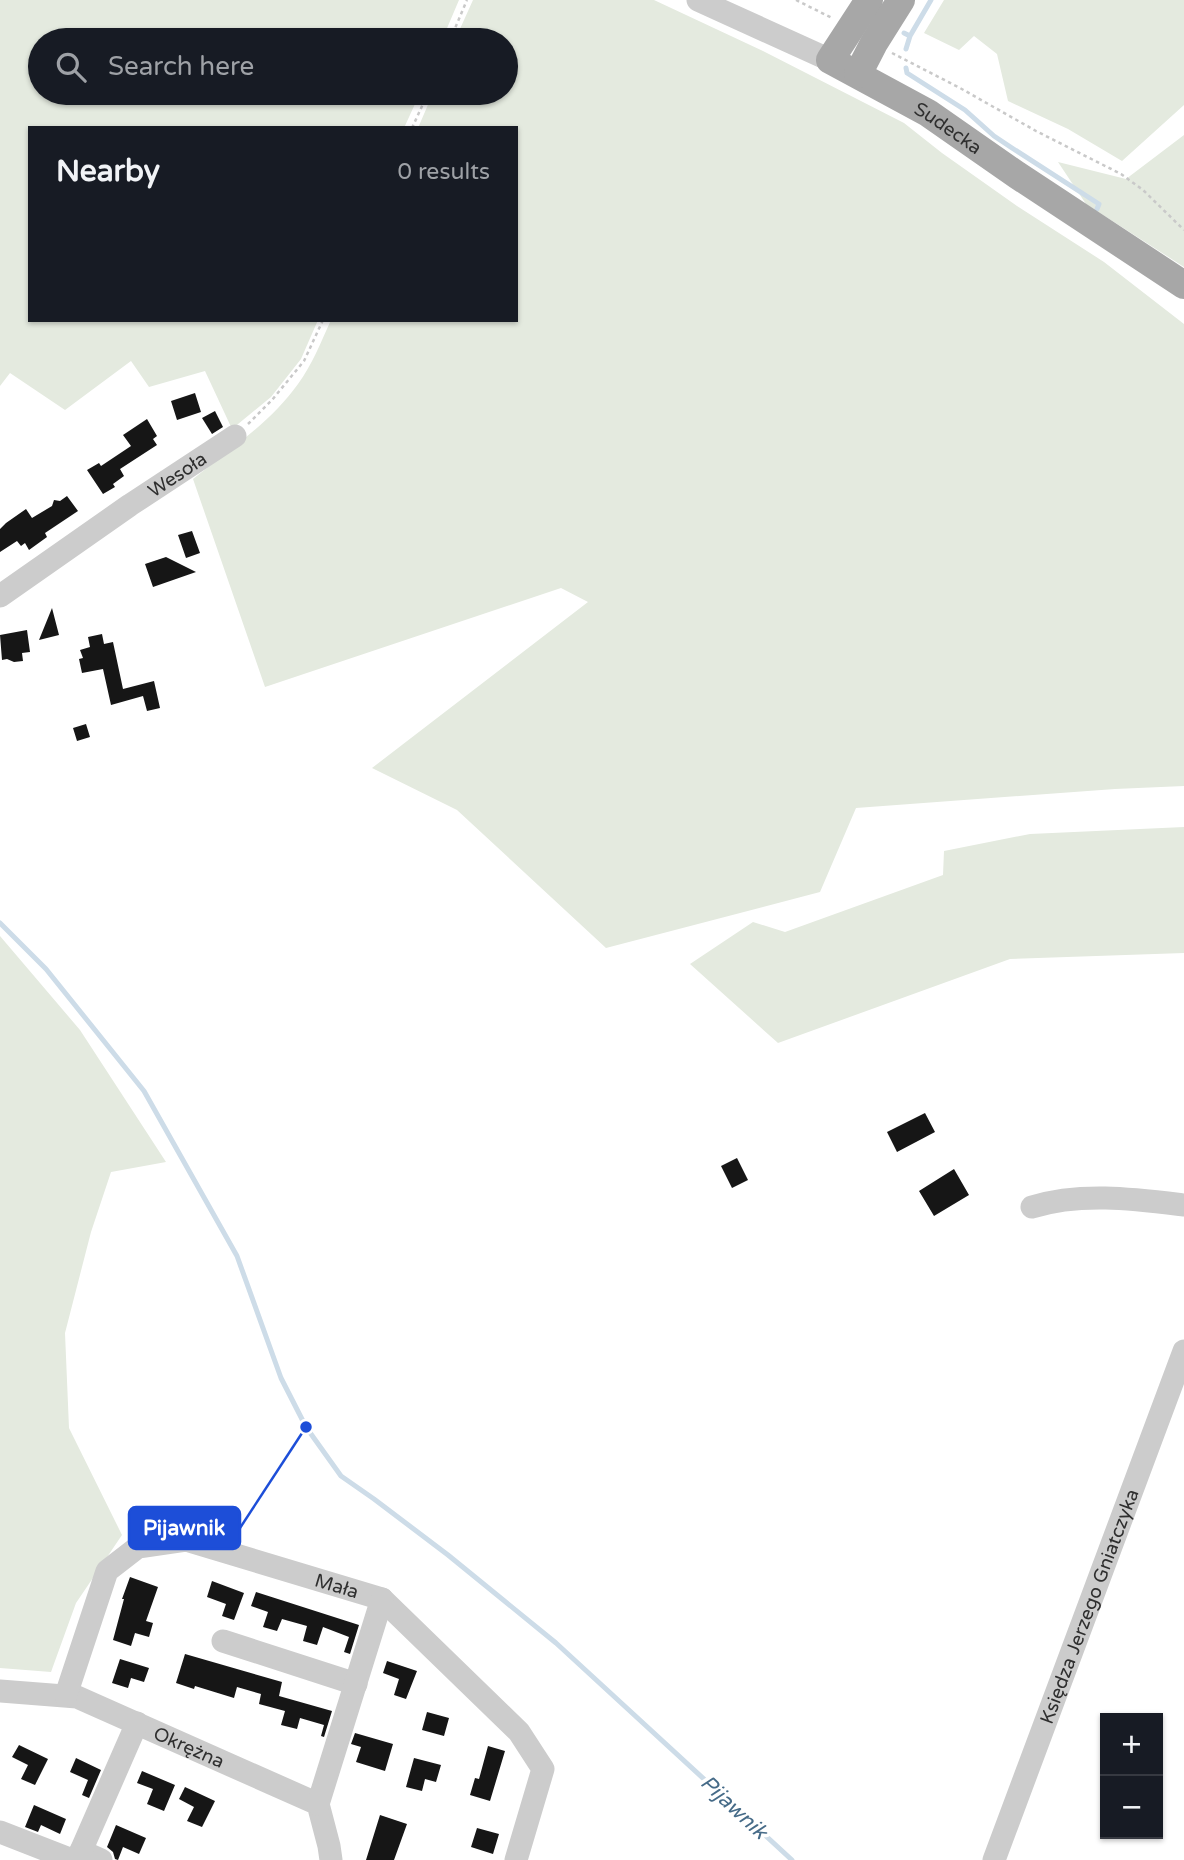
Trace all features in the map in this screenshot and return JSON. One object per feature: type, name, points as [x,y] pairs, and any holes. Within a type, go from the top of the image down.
[{"type":"main road","points":[[830,61],[869,0]]},
{"type":"main road","points":[[858,74],[901,0]]},
{"type":"main road","name":"Sudecka","points":[[830,61],[928,113],[1184,285]]},
{"type":"street","name":"Sudecka","points":[[698,0],[830,61]]},
{"type":"street","name":"Wesoła","points":[[0,596],[235,436]]},
{"type":"street","points":[[1032,1207],[1091,1198],[1147,1200],[1184,1205]]},
{"type":"street","name":"Księdza Jerzego Gniatczyka","points":[[994,1860],[1175,1401],[1184,1351]]},
{"type":"street","name":"Mała","points":[[66,1695],[107,1571],[138,1547],[186,1540],[382,1598],[519,1732],[543,1769],[516,1860]]},
{"type":"street","points":[[331,1860],[318,1804],[382,1598]]},
{"type":"street","points":[[223,1641],[356,1684]]},
{"type":"street","name":"Okrężna","points":[[0,1691],[77,1697],[318,1804]]},
{"type":"street","points":[[0,1832],[82,1858],[137,1723]]},
{"type":"path","points":[[455,28],[467,0]]},
{"type":"path","points":[[796,0],[836,21]]},
{"type":"path","points":[[887,50],[1035,131],[1121,174],[1143,190],[1184,230]]},
{"type":"path","points":[[413,126],[423,105]]},
{"type":"path","points":[[235,436],[272,400],[304,361],[322,322]]},
{"type":"shaded area","points":[[0,0],[459,0],[447,28],[28,28],[28,105],[415,105],[405,126],[28,126],[28,322],[317,322],[301,359],[271,397],[232,429],[205,371],[149,387],[131,361],[65,410],[10,373],[0,386]]},
{"type":"shaded area","points":[[473,0],[654,0],[763,51],[904,123],[1017,206],[1104,262],[1184,324],[1184,786],[856,808],[820,892],[606,948],[457,810],[372,768],[588,602],[561,588],[265,687],[193,479],[249,435],[287,398],[308,369],[330,322],[518,322],[518,126],[419,126],[428,105],[518,105],[518,28],[460,28]]},
{"type":"shaded area","points":[[944,0],[1184,0],[1184,105],[1122,161],[1068,129],[1008,101],[997,54],[974,36],[959,50],[924,33]]},
{"type":"shaded area","points":[[1184,135],[1184,267],[1086,204],[1058,162],[1126,179]]},
{"type":"shaded area","points":[[1184,827],[1184,953],[1010,959],[778,1043],[690,964],[753,922],[785,932],[943,875],[944,851],[1030,834]]},
{"type":"shaded area","points":[[0,936],[80,1030],[166,1162],[111,1172],[91,1232],[65,1333],[69,1428],[122,1535],[76,1603],[51,1672],[0,1668]]},
{"type":"building","points":[[195,393],[201,412],[177,420],[171,401]]},
{"type":"building","points":[[215,411],[223,427],[212,434],[202,418]]},
{"type":"building","points":[[147,419],[157,436],[153,439],[157,445],[120,469],[124,476],[113,484],[115,487],[103,494],[87,470],[99,463],[101,466],[131,446],[123,435]]},
{"type":"building","points":[[67,496],[78,511],[45,533],[47,537],[29,550],[25,543],[21,546],[17,541],[0,552],[0,529],[6,523],[26,509],[32,518],[52,506],[54,500],[60,501]]},
{"type":"building","points":[[192,531],[200,553],[186,558],[178,535]]},
{"type":"building","points":[[166,557],[196,572],[153,587],[145,564]]},
{"type":"building","points":[[52,608],[59,635],[39,640]]},
{"type":"building","points":[[27,630],[30,652],[22,653],[23,661],[2,660],[0,635]]},
{"type":"building","points":[[102,634],[104,644],[113,642],[123,689],[154,681],[160,708],[147,711],[143,696],[111,705],[103,669],[82,673],[79,659],[83,658],[80,650],[90,647],[88,637]]},
{"type":"building","points":[[86,724],[90,737],[77,741],[73,728]]},
{"type":"building","points":[[925,1113],[935,1132],[897,1152],[887,1132]]},
{"type":"building","points":[[737,1158],[748,1180],[732,1188],[721,1166]]},
{"type":"building","points":[[954,1169],[969,1195],[934,1216],[919,1191]]},
{"type":"building","points":[[130,1577],[158,1587],[146,1621],[153,1623],[149,1637],[135,1633],[131,1646],[113,1640]]},
{"type":"building","points":[[212,1581],[244,1593],[234,1620],[222,1616],[226,1604],[207,1597]]},
{"type":"building","points":[[256,1592],[359,1625],[350,1654],[344,1652],[349,1637],[323,1627],[317,1645],[303,1641],[307,1626],[282,1619],[277,1631],[263,1627],[268,1612],[251,1606]]},
{"type":"building","points":[[185,1654],[282,1682],[279,1696],[332,1711],[324,1737],[321,1736],[324,1725],[300,1718],[297,1729],[281,1725],[285,1711],[259,1704],[261,1694],[237,1687],[234,1698],[176,1683]]},
{"type":"building","points":[[120,1659],[149,1668],[144,1682],[131,1678],[128,1688],[112,1683]]},
{"type":"building","points":[[387,1661],[417,1671],[406,1699],[394,1695],[399,1679],[383,1673]]},
{"type":"building","points":[[427,1712],[449,1718],[444,1736],[422,1730]]},
{"type":"building","points":[[355,1733],[393,1744],[385,1771],[356,1762],[361,1747],[351,1744]]},
{"type":"building","points":[[19,1745],[48,1759],[35,1785],[21,1779],[28,1765],[12,1757]]},
{"type":"building","points":[[488,1746],[505,1751],[490,1801],[470,1795],[475,1778],[479,1779]]},
{"type":"building","points":[[76,1758],[101,1770],[89,1798],[82,1795],[88,1780],[70,1772]]},
{"type":"building","points":[[414,1758],[441,1765],[436,1782],[425,1779],[422,1791],[406,1787]]},
{"type":"building","points":[[142,1771],[175,1785],[164,1811],[147,1804],[153,1789],[137,1783]]},
{"type":"building","points":[[185,1787],[215,1801],[202,1827],[187,1821],[194,1807],[179,1799]]},
{"type":"building","points":[[34,1805],[66,1819],[60,1834],[41,1825],[38,1832],[25,1827]]},
{"type":"building","points":[[380,1815],[407,1824],[394,1860],[366,1860]]},
{"type":"building","points":[[116,1825],[146,1838],[139,1854],[123,1847],[118,1860],[115,1859],[113,1852],[107,1847]]},
{"type":"building","points":[[477,1828],[499,1834],[493,1854],[471,1847]]},
{"type":"waterway","points":[[910,36],[931,0]]},
{"type":"waterway","points":[[904,33],[910,36],[906,49]]},
{"type":"waterway","points":[[906,68],[907,73],[965,110],[994,136],[1099,204],[1097,209]]},
{"type":"waterway","name":"Pijawnik","points":[[0,923],[46,969],[144,1091],[237,1256],[281,1378],[306,1427],[341,1476],[448,1555],[556,1643],[792,1860]]},
{"type":"place","name":"Pijawnik","points":[[306,1427]]}]
